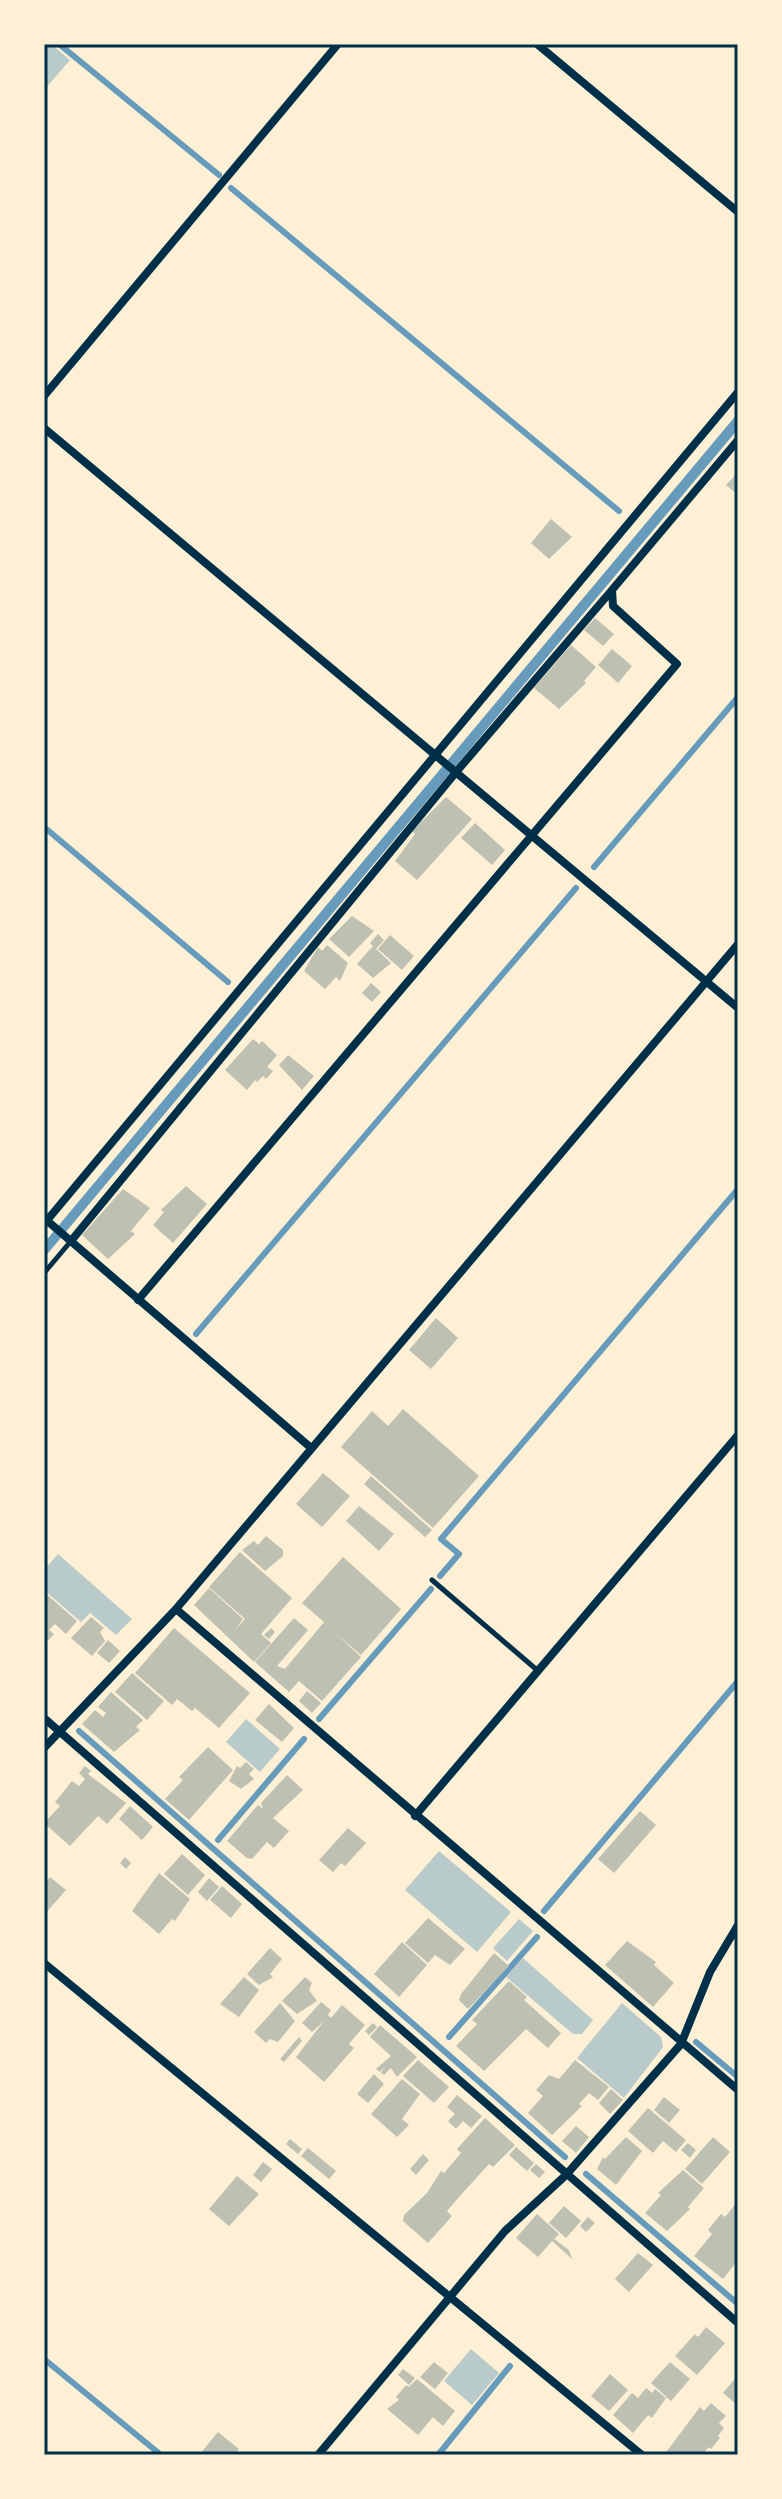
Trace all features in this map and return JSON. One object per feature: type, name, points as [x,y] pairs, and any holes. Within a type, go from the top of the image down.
[{"type":"street","points":[[44,396],[338,44]]},
{"type":"street","points":[[537,44],[738,212]]},
{"type":"street","points":[[310,1447],[45,1221],[738,392]]},
{"type":"street","points":[[44,428],[738,1008]]},
{"type":"street","points":[[71,1241],[456,770],[738,440]]},
{"type":"street","points":[[138,1300],[677,664],[613,606],[612,590]]},
{"type":"street","points":[[44,1748],[176,1609],[738,944]]},
{"type":"street","points":[[415,1816],[738,1435]]},
{"type":"street","points":[[176,1609],[738,2090]]},
{"type":"street","points":[[44,1718],[738,2323]]},
{"type":"street","points":[[318,2455],[505,2231],[566,2175],[681,2044],[710,1972],[738,1925]]},
{"type":"street","points":[[44,1963],[642,2455]]},
{"type":"lane","points":[[44,1273],[71,1241]]},
{"type":"lane","points":[[432,1580],[538,1671]]},
{"type":"shaded area","points":[[44,44],[51,44],[70,60],[44,90]]},
{"type":"shaded area","points":[[58,1554],[132,1619],[116,1635],[90,1613],[81,1622],[44,1590],[44,1570]]},
{"type":"shaded area","points":[[246,1719],[280,1749],[260,1772],[226,1742]]},
{"type":"shaded area","points":[[439,1851],[511,1912],[477,1952],[405,1890]]},
{"type":"shaded area","points":[[519,1919],[533,1931],[507,1961],[493,1948]]},
{"type":"shaded area","points":[[523,1958],[593,2020],[582,2034],[573,2034],[506,1977]]},
{"type":"shaded area","points":[[622,2003],[661,2037],[663,2047],[624,2098],[577,2058]]},
{"type":"shaded area","points":[[471,2349],[499,2373],[472,2405],[444,2381]]},
{"type":"water","points":[[738,413],[738,429],[44,1258],[44,1243]]},
{"type":"building","points":[[738,472],[738,495],[726,485]]},
{"type":"building","points":[[551,519],[572,537],[549,559],[531,543]]},
{"type":"building","points":[[595,618],[614,634],[603,646],[584,630]]},
{"type":"building","points":[[571,645],[596,667],[584,681],[586,683],[559,709],[534,688]]},
{"type":"building","points":[[612,649],[632,666],[618,683],[598,665]]},
{"type":"building","points":[[446,797],[472,819],[417,880],[395,861],[415,834],[412,831]]},
{"type":"building","points":[[475,823],[505,850],[492,865],[461,838]]},
{"type":"building","points":[[352,916],[374,931],[349,957],[329,939]]},
{"type":"building","points":[[378,934],[384,940],[376,949],[391,963],[373,978],[357,964],[373,946],[370,943]]},
{"type":"building","points":[[390,935],[414,956],[402,970],[378,949]]},
{"type":"building","points":[[327,945],[348,963],[340,981],[336,977],[325,989],[304,971],[318,947],[322,951]]},
{"type":"building","points":[[371,983],[381,992],[372,1002],[362,993]]},
{"type":"building","points":[[253,1039],[259,1044],[262,1041],[277,1055],[267,1067],[273,1071],[266,1079],[263,1076],[257,1082],[255,1080],[247,1090],[225,1070]]},
{"type":"building","points":[[288,1055],[314,1076],[302,1090],[279,1065]]},
{"type":"building","points":[[186,1186],[207,1204],[173,1243],[153,1225],[164,1212],[161,1210]]},
{"type":"building","points":[[123,1189],[150,1208],[131,1231],[135,1234],[108,1259],[82,1235]]},
{"type":"building","points":[[436,1318],[458,1338],[431,1369],[409,1350]]},
{"type":"building","points":[[403,1409],[479,1476],[433,1528],[341,1447],[372,1411],[388,1426]]},
{"type":"building","points":[[323,1473],[350,1496],[322,1527],[296,1504]]},
{"type":"building","points":[[371,1476],[432,1530],[425,1537],[364,1484]]},
{"type":"building","points":[[359,1506],[394,1534],[379,1551],[346,1521]]},
{"type":"building","points":[[266,1536],[283,1550],[283,1556],[265,1571],[242,1550],[254,1541],[258,1545]]},
{"type":"building","points":[[240,1552],[292,1598],[261,1634],[271,1643],[254,1662],[194,1605],[209,1588],[243,1619],[235,1630],[245,1619],[209,1587]]},
{"type":"building","points":[[343,1557],[401,1609],[361,1655],[336,1634],[361,1657],[322,1701],[299,1681],[289,1692],[255,1662],[294,1618],[308,1630],[277,1666],[285,1669],[324,1622],[302,1603]]},
{"type":"building","points":[[44,1592],[77,1621],[66,1634],[55,1624],[49,1630],[54,1634],[44,1645]]},
{"type":"building","points":[[91,1617],[104,1628],[100,1632],[105,1641],[92,1656],[71,1638]]},
{"type":"building","points":[[174,1628],[250,1693],[219,1728],[195,1708],[192,1711],[177,1699],[172,1705],[135,1673]]},
{"type":"building","points":[[271,1628],[275,1632],[269,1639],[264,1635]]},
{"type":"building","points":[[108,1640],[120,1651],[109,1663],[97,1653]]},
{"type":"building","points":[[132,1673],[164,1701],[147,1720],[115,1692]]},
{"type":"building","points":[[307,1691],[321,1703],[312,1713],[299,1701]]},
{"type":"building","points":[[111,1692],[143,1720],[136,1727],[140,1730],[114,1752],[82,1724],[95,1710],[103,1717],[106,1713],[98,1707]]},
{"type":"building","points":[[269,1704],[294,1728],[282,1742],[255,1720]]},
{"type":"building","points":[[208,1747],[233,1770],[189,1820],[165,1799],[183,1780],[179,1777]]},
{"type":"building","points":[[246,1762],[254,1769],[249,1774],[254,1779],[241,1789],[229,1781],[237,1766],[240,1768]]},
{"type":"building","points":[[85,1766],[91,1771],[88,1774],[126,1803],[107,1824],[98,1816],[70,1846],[44,1823],[60,1806],[55,1802],[72,1781],[79,1786],[85,1779],[79,1773]]},
{"type":"building","points":[[287,1775],[303,1790],[273,1818],[289,1831],[274,1848],[267,1842],[252,1859],[247,1858],[227,1841],[258,1805],[263,1809],[261,1803]]},
{"type":"building","points":[[130,1806],[153,1827],[142,1840],[119,1819]]},
{"type":"building","points":[[640,1811],[656,1825],[614,1873],[598,1859]]},
{"type":"building","points":[[348,1828],[366,1843],[345,1866],[341,1863],[333,1872],[319,1860]]},
{"type":"building","points":[[182,1854],[205,1875],[188,1895],[164,1874]]},
{"type":"building","points":[[125,1857],[131,1863],[126,1869],[120,1863]]},
{"type":"building","points":[[159,1873],[190,1899],[175,1921],[172,1919],[159,1934],[132,1911]]},
{"type":"building","points":[[50,1877],[66,1890],[44,1915],[44,1884]]},
{"type":"building","points":[[209,1878],[219,1887],[207,1901],[198,1892]]},
{"type":"building","points":[[222,1886],[242,1904],[231,1918],[210,1900]]},
{"type":"building","points":[[428,1918],[465,1949],[450,1965],[435,1955],[428,1963],[405,1943]]},
{"type":"building","points":[[627,1941],[656,1962],[654,1965],[674,1983],[653,2007],[605,1965]]},
{"type":"building","points":[[402,1942],[427,1965],[399,1997],[374,1974]]},
{"type":"building","points":[[270,1948],[282,1959],[270,1974],[273,1977],[259,1985],[247,1974]]},
{"type":"building","points":[[494,1953],[509,1966],[468,2009],[459,2000],[461,1994]]},
{"type":"building","points":[[244,1977],[259,1990],[239,2017],[220,2004]]},
{"type":"building","points":[[305,1977],[312,1983],[309,1990],[317,2001],[297,2014],[282,2001]]},
{"type":"building","points":[[509,1981],[527,1997],[524,2000],[561,2033],[548,2048],[526,2029],[484,2071],[456,2046],[477,2024],[472,2020]]},
{"type":"building","points":[[321,2002],[331,2010],[328,2015],[331,2018],[342,2005],[365,2025],[349,2044],[354,2048],[324,2082],[296,2057],[324,2021],[312,2032],[302,2023]]},
{"type":"building","points":[[280,2003],[295,2021],[278,2042],[270,2039],[266,2043],[254,2032]]},
{"type":"building","points":[[373,2023],[377,2027],[369,2035],[365,2031]]},
{"type":"building","points":[[380,2025],[417,2057],[397,2077],[391,2068],[384,2075],[381,2073],[385,2066],[380,2072],[376,2069],[391,2056],[370,2037]]},
{"type":"building","points":[[299,2037],[302,2041],[284,2062],[280,2059]]},
{"type":"building","points":[[418,2060],[449,2087],[434,2103],[403,2076]]},
{"type":"building","points":[[575,2060],[609,2087],[598,2100],[589,2093],[579,2104],[582,2106],[552,2135],[528,2113],[543,2096],[536,2090],[549,2075],[559,2079]]},
{"type":"building","points":[[374,2074],[384,2084],[368,2103],[357,2094]]},
{"type":"building","points":[[402,2079],[420,2094],[402,2119],[409,2125],[397,2137],[371,2114]]},
{"type":"building","points":[[611,2089],[623,2100],[610,2114],[599,2103]]},
{"type":"building","points":[[457,2095],[482,2116],[471,2128],[463,2121],[456,2129],[448,2121],[455,2114],[447,2107]]},
{"type":"building","points":[[664,2097],[680,2110],[669,2123],[654,2110]]},
{"type":"building","points":[[648,2108],[686,2140],[676,2152],[663,2141],[653,2153],[628,2131]]},
{"type":"building","points":[[485,2118],[515,2145],[493,2167],[489,2164],[459,2197],[447,2211],[452,2216],[428,2243],[403,2221],[404,2215],[427,2193],[441,2171],[444,2173],[461,2153],[457,2149]]},
{"type":"building","points":[[576,2126],[589,2137],[576,2153],[562,2141]]},
{"type":"building","points":[[626,2137],[642,2151],[616,2185],[597,2169],[603,2157],[605,2159]]},
{"type":"building","points":[[713,2137],[730,2152],[702,2184],[685,2169]]},
{"type":"building","points":[[290,2139],[302,2149],[298,2154],[286,2144]]},
{"type":"building","points":[[688,2143],[696,2150],[690,2158],[681,2150]]},
{"type":"building","points":[[516,2147],[534,2163],[527,2171],[509,2155]]},
{"type":"building","points":[[308,2148],[336,2171],[329,2179],[301,2156]]},
{"type":"building","points":[[423,2154],[429,2160],[416,2175],[410,2169]]},
{"type":"building","points":[[263,2162],[272,2169],[261,2182],[253,2175]]},
{"type":"building","points":[[536,2164],[545,2172],[539,2178],[530,2170]]},
{"type":"building","points":[[683,2170],[704,2188],[688,2207],[690,2209],[667,2231],[645,2213],[661,2195],[658,2193]]},
{"type":"building","points":[[237,2176],[259,2194],[229,2226],[209,2209]]},
{"type":"building","points":[[738,2201],[738,2260],[723,2279],[694,2256],[712,2234],[708,2230],[721,2214],[725,2217]]},
{"type":"building","points":[[564,2206],[581,2221],[566,2238],[549,2223]]},
{"type":"building","points":[[537,2214],[559,2234],[554,2239],[569,2250],[572,2259],[552,2241],[538,2257],[516,2238]]},
{"type":"building","points":[[588,2217],[595,2223],[586,2232],[580,2226]]},
{"type":"building","points":[[638,2253],[653,2265],[629,2292],[615,2279]]},
{"type":"building","points":[[706,2327],[725,2343],[697,2375],[675,2356],[695,2334],[698,2337]]},
{"type":"building","points":[[434,2362],[448,2373],[435,2389],[420,2377]]},
{"type":"building","points":[[670,2362],[690,2379],[671,2401],[651,2383]]},
{"type":"building","points":[[403,2369],[415,2378],[409,2385],[398,2375]]},
{"type":"building","points":[[610,2374],[628,2390],[609,2411],[591,2396]]},
{"type":"building","points":[[738,2375],[738,2401],[736,2404],[723,2393]]},
{"type":"building","points":[[417,2379],[455,2411],[443,2426],[433,2417],[418,2435],[387,2409],[399,2400],[396,2397],[406,2385],[409,2387]]},
{"type":"building","points":[[646,2388],[652,2393],[655,2389],[666,2398],[652,2418],[648,2415],[633,2433],[613,2415],[632,2393],[638,2398]]},
{"type":"building","points":[[711,2403],[726,2416],[719,2423],[724,2428],[718,2436],[720,2438],[711,2449],[709,2447],[702,2455],[664,2455],[700,2407],[704,2411]]},
{"type":"building","points":[[218,2432],[239,2449],[234,2455],[199,2455]]},
{"type":"waterway","points":[[59,44],[219,175]]},
{"type":"waterway","points":[[231,188],[619,511]]},
{"type":"waterway","points":[[594,867],[738,697]]},
{"type":"waterway","points":[[44,827],[228,982]]},
{"type":"waterway","points":[[196,1334],[576,888]]},
{"type":"waterway","points":[[440,1576],[459,1554],[441,1539],[738,1189]]},
{"type":"waterway","points":[[319,1719],[431,1589]]},
{"type":"waterway","points":[[544,1911],[738,1681]]},
{"type":"waterway","points":[[79,1731],[565,2157]]},
{"type":"waterway","points":[[218,1840],[304,1739]]},
{"type":"waterway","points":[[449,2037],[537,1937]]},
{"type":"waterway","points":[[696,2042],[738,2077]]},
{"type":"waterway","points":[[586,2174],[738,2304]]},
{"type":"waterway","points":[[44,2359],[161,2455]]},
{"type":"waterway","points":[[438,2455],[510,2366]]}]
